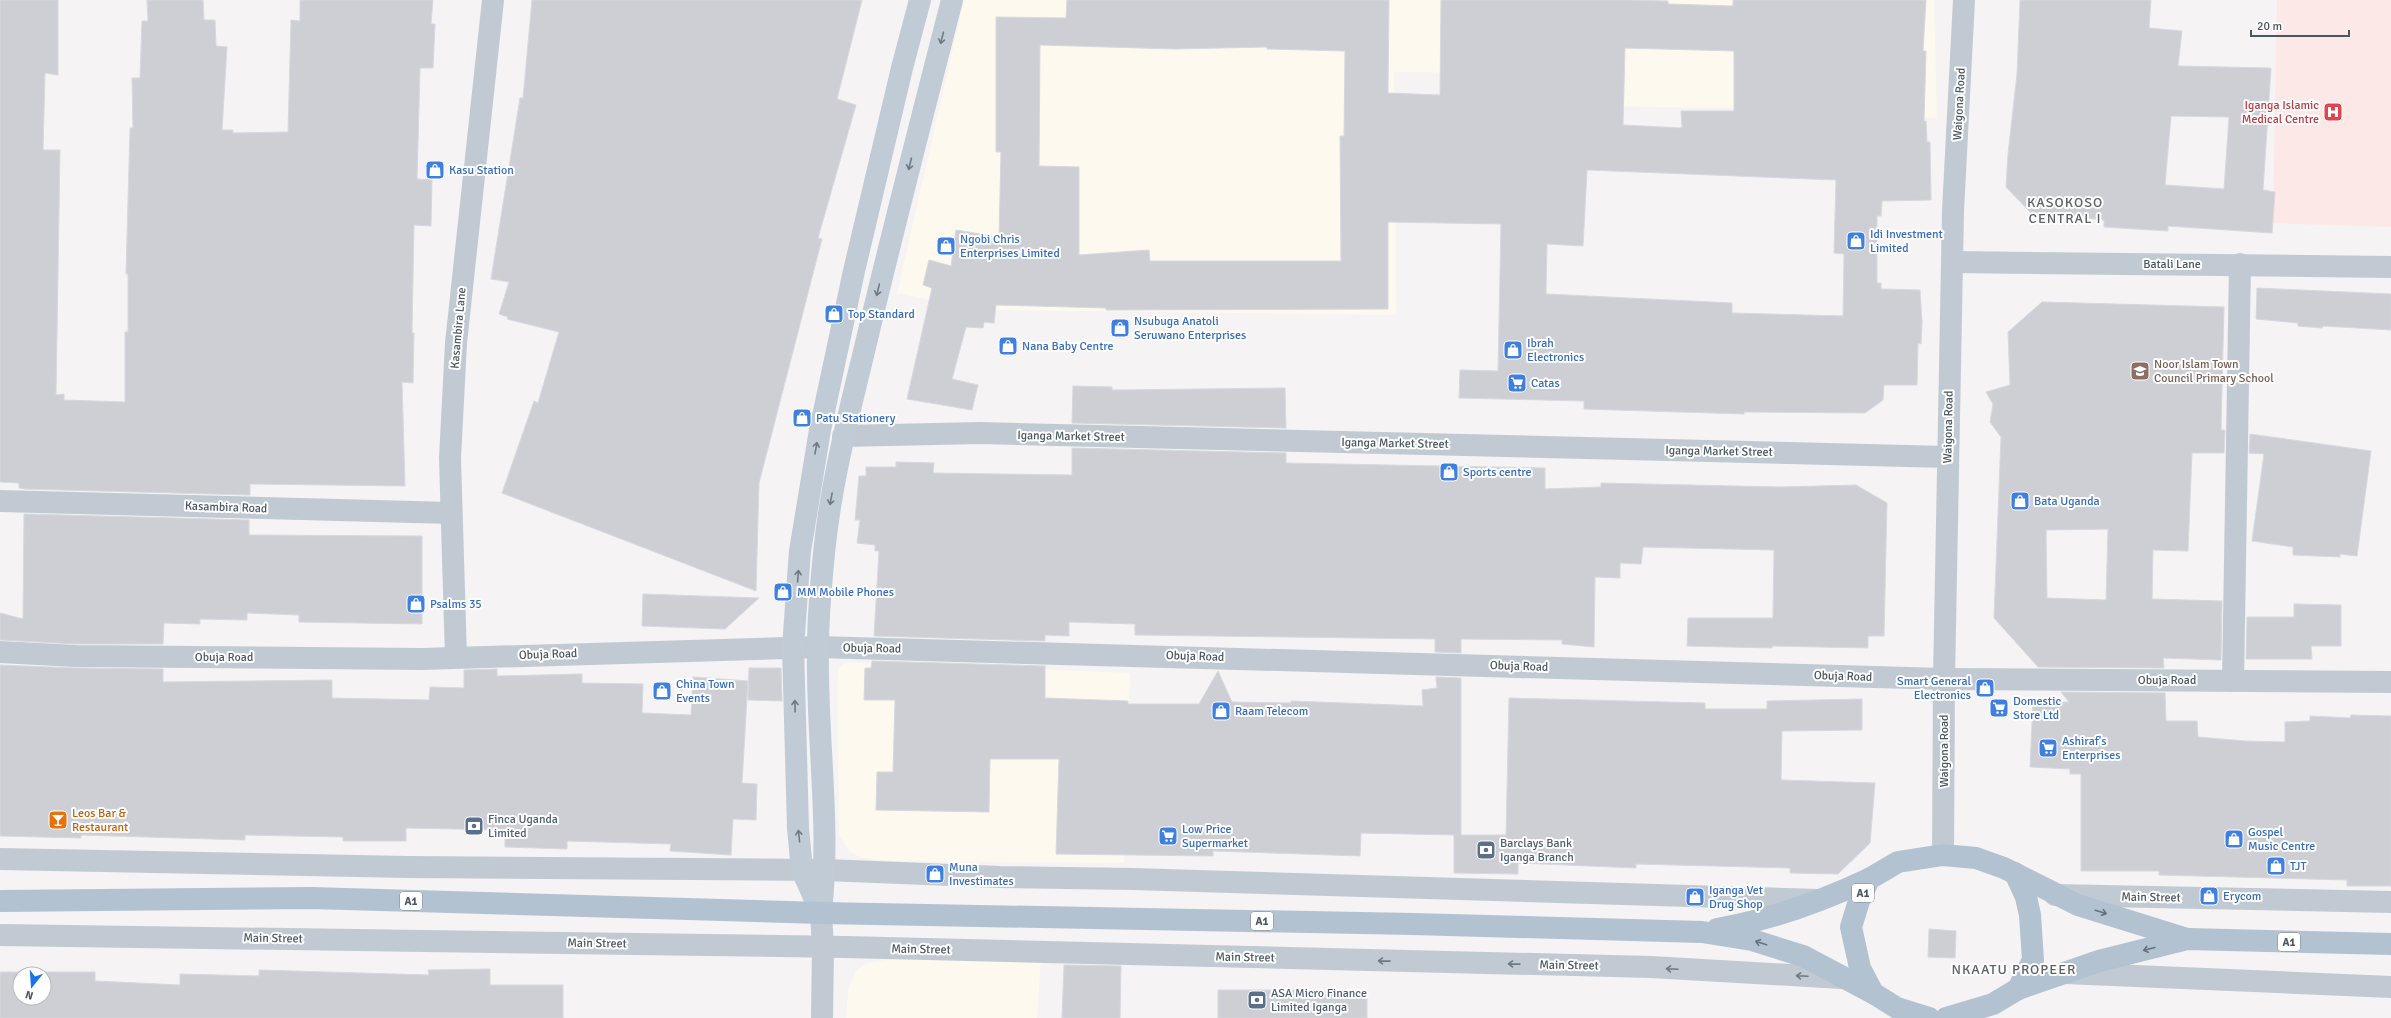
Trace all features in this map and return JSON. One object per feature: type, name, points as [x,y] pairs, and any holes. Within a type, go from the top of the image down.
[{"type":"main road","points":[[821,913],[802,870],[798,828],[793,647],[800,551],[820,430],[877,173],[920,0]]},
{"type":"main road","points":[[821,913],[826,870],[818,647],[824,554],[829,510],[843,436],[952,0]]},
{"type":"main road","name":"Main Street","points":[[1702,932],[1745,924],[1785,913],[1870,879],[1898,862],[1943,855],[1976,858],[2015,873],[2078,905],[2187,939],[2391,944]]},
{"type":"main road","points":[[2015,873],[2026,897],[2030,915],[2033,960],[2018,989]]},
{"type":"main road","name":"A1","points":[[1870,879],[1859,901],[1851,928],[1860,968],[1873,993]]},
{"type":"main road","name":"Main Street","points":[[0,902],[311,898],[821,913],[1405,924],[1702,932],[1752,940],[1803,956],[1841,978],[1873,993],[1897,1008],[1929,1018]]},
{"type":"main road","name":"Main Street","points":[[1946,1018],[1993,1004],[2018,989],[2061,973],[2187,939]]},
{"type":"street","name":"Kasambira Lane","points":[[456,657],[450,458],[456,343],[493,0]]},
{"type":"street","name":"Waigona Road","points":[[1943,855],[1947,457],[1953,262],[1953,211],[1964,0]]},
{"type":"street","name":"Batali Lane","points":[[1953,262],[2240,264],[2391,267]]},
{"type":"street","points":[[2233,681],[2240,264]]},
{"type":"street","name":"Iganga Market Street","points":[[843,436],[980,433],[1947,457]]},
{"type":"street","name":"Kasambira Road","points":[[0,501],[451,513]]},
{"type":"street","name":"Obuja Road","points":[[0,652],[83,656],[456,657],[818,647],[1944,679],[2391,682]]},
{"type":"street","name":"Main Street","points":[[0,859],[400,867],[826,870],[1000,877],[1820,900]]},
{"type":"street","name":"Main Street","points":[[2055,894],[2391,902]]},
{"type":"street","points":[[821,913],[823,947],[822,1018]]},
{"type":"street","name":"Main Street","points":[[0,935],[823,947],[1651,968],[1841,978]]},
{"type":"street","name":"Main Street","points":[[2061,973],[2391,987]]},
{"type":"shaded area","points":[[964,0],[1934,0],[1937,118],[1775,109],[1602,106],[1484,73],[1394,72],[1396,315],[995,310],[961,307],[897,293]]},
{"type":"shaded area","name":"Iganga Islamic Medical Centre","points":[[2277,0],[2391,0],[2391,227],[2273,223]]},
{"type":"shaded area","points":[[846,662],[1130,673],[1124,863],[891,861],[862,858],[849,851],[839,835],[838,669]]},
{"type":"shaded area","points":[[892,959],[1041,960],[1037,1018],[846,1018],[848,990],[856,971],[867,963]]},
{"type":"building","points":[[0,0],[58,0],[58,75],[45,73],[43,150],[60,150],[56,395],[64,394],[64,400],[125,402],[125,332],[128,332],[128,274],[126,274],[130,128],[133,128],[132,78],[140,78],[142,21],[148,21],[147,0],[203,0],[204,20],[215,20],[216,46],[227,47],[222,130],[233,130],[233,133],[288,132],[291,20],[300,21],[300,0],[433,0],[431,24],[435,24],[433,68],[420,68],[417,179],[432,180],[431,226],[414,225],[412,333],[414,333],[413,383],[402,382],[405,486],[250,484],[250,495],[25,489],[19,488],[19,483],[0,482]]},
{"type":"building","points":[[532,0],[862,0],[837,99],[856,105],[818,238],[822,239],[759,483],[756,591],[502,493],[534,401],[538,403],[559,332],[507,319],[508,317],[499,314],[509,282],[491,279],[520,98],[523,98]]},
{"type":"building","points":[[1067,0],[1389,0],[1388,93],[1440,95],[1441,0],[1630,0],[1668,1],[1668,4],[1733,6],[1733,0],[1926,0],[1923,51],[1926,51],[1924,121],[1926,121],[1927,142],[1930,142],[1931,200],[1882,201],[1881,216],[1877,216],[1877,283],[1881,283],[1881,289],[1920,290],[1922,322],[1921,344],[1918,343],[1917,385],[1884,385],[1883,400],[1865,413],[1744,412],[1744,414],[1584,409],[1584,401],[1459,398],[1460,370],[1498,371],[1501,224],[1388,222],[1388,309],[1106,310],[1106,308],[996,305],[994,323],[984,322],[983,328],[966,327],[952,379],[978,385],[972,410],[907,399],[932,288],[923,285],[929,260],[951,266],[956,230],[999,237],[1001,152],[996,152],[996,17],[1066,18]],"holes":[[[1040,45],[1174,49],[1267,47],[1267,49],[1345,51],[1344,136],[1340,136],[1341,261],[1150,261],[1149,250],[1079,255],[1079,167],[1039,166]],[[1625,48],[1734,51],[1734,111],[1681,111],[1682,128],[1623,125]],[[1587,170],[1836,180],[1834,253],[1844,254],[1843,316],[1732,313],[1732,303],[1546,294],[1547,244],[1583,246]]]},
{"type":"building","points":[[2020,0],[2151,0],[2149,28],[2182,31],[2178,66],[2271,68],[2263,190],[2275,192],[2272,233],[2168,226],[2168,231],[2104,227],[2104,220],[2031,213],[2006,187],[2008,154],[2017,74]],"holes":[[[2171,116],[2229,117],[2224,189],[2165,185]]]},
{"type":"building","points":[[2257,288],[2391,294],[2391,330],[2323,326],[2322,328],[2298,326],[2298,323],[2256,319]]},
{"type":"building","points":[[2042,302],[2224,307],[2221,430],[2225,430],[2224,453],[2192,453],[2188,551],[2153,550],[2152,599],[2222,601],[2221,660],[2163,658],[2164,668],[2038,667],[1994,618],[2001,437],[1990,422],[1993,404],[1986,392],[2010,385],[2008,332]],"holes":[[[2108,529],[2106,600],[2047,598],[2046,530]]]},
{"type":"building","points":[[1073,386],[1112,387],[1112,390],[1285,388],[1286,428],[1072,423]]},
{"type":"building","points":[[2250,434],[2371,451],[2357,556],[2340,554],[2340,557],[2293,555],[2293,547],[2252,541],[2264,454],[2249,453]]},
{"type":"building","points":[[1072,448],[1286,453],[1286,463],[1545,468],[1545,489],[1601,487],[1601,483],[1781,487],[1856,485],[1887,503],[1884,636],[1868,636],[1868,648],[1687,646],[1688,618],[1773,618],[1774,550],[1643,547],[1641,564],[1620,563],[1620,578],[1595,577],[1594,647],[1562,644],[1562,640],[1461,639],[1461,653],[1435,652],[1435,639],[1135,635],[1135,624],[1069,622],[1069,636],[1045,635],[1045,641],[874,636],[879,551],[875,551],[875,545],[857,543],[860,520],[855,520],[859,476],[866,476],[866,467],[896,467],[896,462],[934,463],[933,473],[1072,475]]},
{"type":"building","points":[[24,514],[249,520],[249,535],[422,536],[422,624],[299,622],[299,615],[247,613],[247,620],[200,619],[200,624],[164,623],[163,644],[75,644],[0,640],[0,613],[23,619]]},
{"type":"building","points":[[643,594],[759,598],[725,629],[642,626]]},
{"type":"building","points":[[2294,604],[2341,605],[2341,646],[2311,646],[2312,659],[2246,659],[2247,617],[2294,617]]},
{"type":"building","points":[[872,661],[1045,666],[1045,698],[1128,701],[1128,704],[1199,704],[1218,671],[1232,702],[1291,703],[1291,701],[1423,706],[1422,690],[1437,688],[1436,677],[1461,678],[1461,835],[1506,835],[1509,698],[1705,703],[1705,709],[1767,709],[1767,701],[1862,699],[1862,730],[1782,731],[1781,780],[1875,783],[1870,843],[1838,874],[1790,873],[1790,868],[1636,864],[1636,868],[1518,863],[1518,874],[1454,873],[1454,835],[1361,833],[1360,856],[1213,851],[1213,856],[1056,854],[1059,759],[990,759],[989,812],[876,810],[877,772],[893,772],[895,700],[864,700],[865,668],[871,668]]},
{"type":"building","points":[[0,665],[163,669],[163,682],[332,680],[332,698],[429,700],[430,687],[464,688],[464,670],[497,669],[497,676],[582,674],[582,683],[643,684],[642,713],[691,715],[693,677],[748,681],[742,783],[757,784],[756,820],[733,819],[731,855],[670,851],[671,844],[567,841],[567,849],[505,847],[505,830],[406,828],[406,841],[343,841],[343,837],[245,835],[245,840],[81,835],[81,838],[0,836]]},
{"type":"building","points":[[749,668],[781,668],[782,701],[748,700]]},
{"type":"building","points":[[2061,692],[2165,693],[2166,721],[2197,721],[2198,737],[2245,741],[2285,742],[2285,722],[2310,721],[2310,716],[2350,718],[2351,715],[2391,716],[2391,886],[2347,886],[2347,880],[2159,875],[2159,871],[2081,871],[2081,774],[2070,774],[2070,769],[2030,767],[2033,702],[2069,702]]},
{"type":"building","points":[[1929,929],[1956,931],[1955,958],[1928,957]]},
{"type":"building","points":[[1064,965],[1121,966],[1120,1018],[1062,1018]]},
{"type":"building","points":[[490,969],[490,985],[563,985],[563,1018],[0,1018],[0,972],[12,972],[12,1006],[52,1006],[52,972],[95,972],[95,981],[180,985],[180,974],[259,976],[259,970],[429,975],[428,970]]},
{"type":"building","points":[[1218,990],[1322,990],[1322,992],[1367,993],[1367,1018],[1218,1018]]},
{"type":"place","name":"Iganga Islamic Medical Centre","points":[[2333,112]]},
{"type":"place","name":"Kasu Station","points":[[435,170]]},
{"type":"place","name":"Idi Investment Limited","points":[[1856,241]]},
{"type":"place","name":"Ngobi Chris Enterprises Limited","points":[[946,246]]},
{"type":"place","name":"Top Standard","points":[[834,314]]},
{"type":"place","name":"Nsubuga Anatoli Seruwano Enterprises","points":[[1120,328]]},
{"type":"place","name":"Nana Baby Centre","points":[[1008,346]]},
{"type":"place","name":"Ibrah Electronics","points":[[1513,350]]},
{"type":"place","name":"Noor Islam Town Council Primary School","points":[[2140,371]]},
{"type":"place","name":"Catas","points":[[1517,383]]},
{"type":"place","name":"Patu Stationery","points":[[802,418]]},
{"type":"place","name":"Sports centre","points":[[1449,472]]},
{"type":"place","name":"Bata Uganda","points":[[2020,501]]},
{"type":"place","name":"MM Mobile Phones","points":[[783,592]]},
{"type":"place","name":"Psalms 35","points":[[416,604]]},
{"type":"place","name":"Smart General Electronics","points":[[1985,688]]},
{"type":"place","name":"China Town Events","points":[[662,691]]},
{"type":"place","name":"Domestic Store Ltd","points":[[1999,708]]},
{"type":"place","name":"Raam Telecom","points":[[1221,711]]},
{"type":"place","name":"Ashiraf's Enterprises","points":[[2048,748]]},
{"type":"place","name":"Leos Bar & Restaurant","points":[[58,820]]},
{"type":"place","name":"Finca Uganda Limited","points":[[474,826]]},
{"type":"place","name":"Low Price Supermarket","points":[[1168,836]]},
{"type":"place","name":"Gospel Music Centre","points":[[2234,839]]},
{"type":"place","name":"Barclays Bank Iganga Branch","points":[[1486,850]]},
{"type":"place","name":"TJT","points":[[2276,866]]},
{"type":"place","name":"Muna Investimates","points":[[935,874]]},
{"type":"place","name":"Erycom","points":[[2209,896]]},
{"type":"place","name":"Iganga Vet Drug Shop","points":[[1695,897]]},
{"type":"place","name":"ASA Micro Finance Limited Iganga","points":[[1257,1000]]},
{"type":"district","name":"KASOKOSO CENTRAL I","points":[[2065,210]]},
{"type":"district","name":"NKAATU PROPEER","points":[[2014,969]]}]
